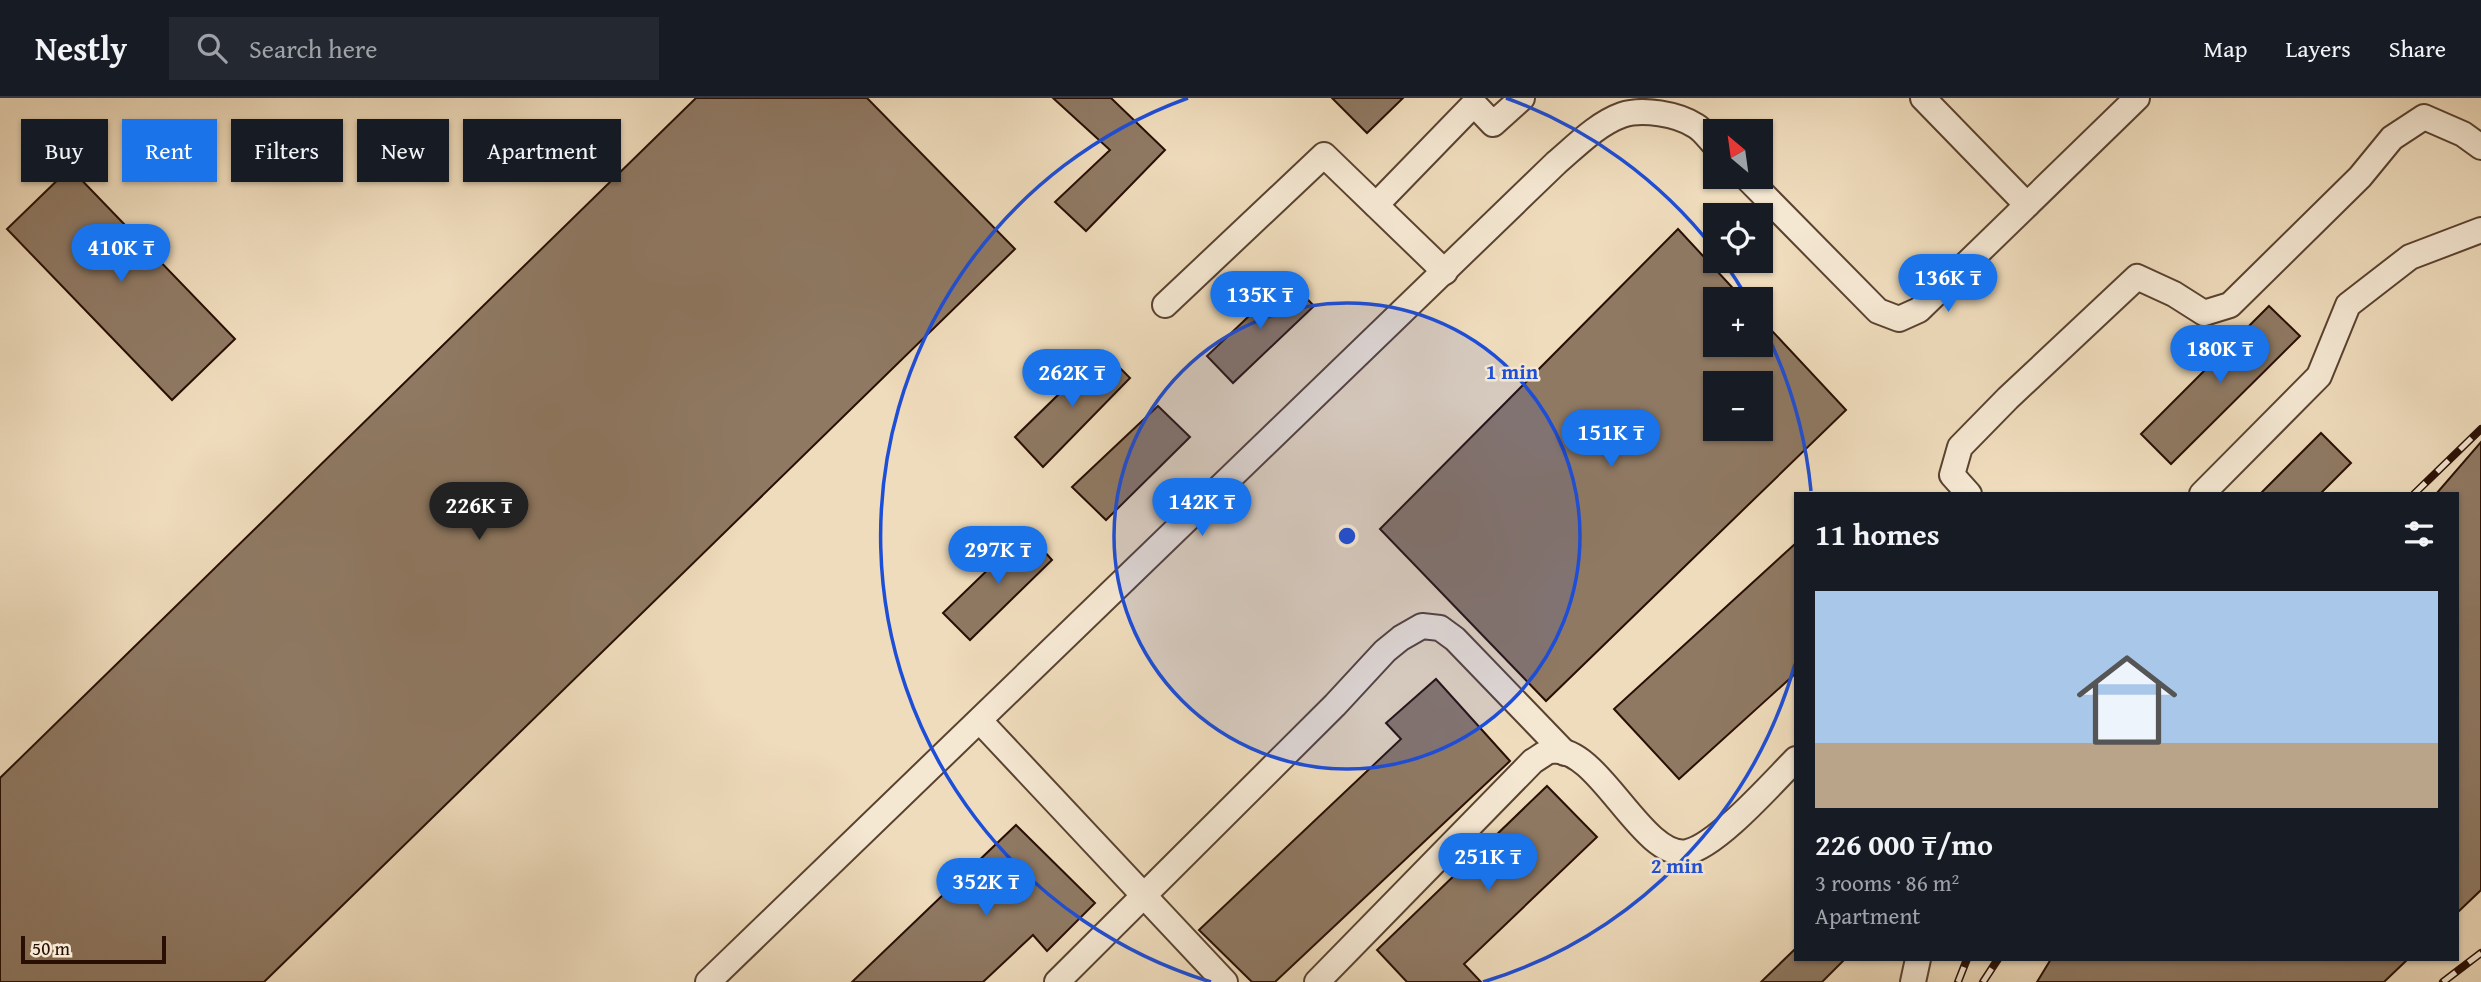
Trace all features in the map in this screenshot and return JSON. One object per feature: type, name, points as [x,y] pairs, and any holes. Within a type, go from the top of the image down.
[{"type":"street","points":[[1376,205],[1471,101],[1493,124],[1522,98]]},
{"type":"street","points":[[1923,98],[2027,205]]},
{"type":"street","points":[[1758,189],[1878,311],[1899,318],[1919,310],[2137,98]]},
{"type":"street","points":[[708,982],[1591,132],[1623,115],[1659,113],[1681,118],[1703,132]]},
{"type":"street","points":[[1967,492],[1952,475],[1960,447],[2137,277],[2174,294],[2204,313],[2230,305],[2360,177],[2392,138],[2424,117],[2463,134],[2481,147]]},
{"type":"street","points":[[1165,305],[1324,155],[1445,272]]},
{"type":"street","points":[[2204,492],[2319,376],[2348,305],[2410,257],[2481,230]]},
{"type":"street","points":[[1057,982],[1385,652],[1401,638],[1422,626],[1440,628],[1455,639],[1565,753]]},
{"type":"street","points":[[980,720],[1225,982]]},
{"type":"street","points":[[1317,982],[1534,761],[1552,751],[1573,754],[1664,849],[1687,852],[1718,836],[1794,761]]},
{"type":"street","points":[[1913,982],[1918,961]]},
{"type":"building","points":[[696,98],[867,98],[1015,249],[264,982],[0,982],[0,778],[610,182],[621,182],[621,171]]},
{"type":"building","points":[[1053,98],[1111,98],[1165,150],[1086,231],[1055,202],[1110,150]]},
{"type":"building","points":[[1332,98],[1403,98],[1367,133]]},
{"type":"building","points":[[56,182],[84,182],[235,339],[172,400],[7,229]]},
{"type":"building","points":[[1678,229],[1703,256],[1703,273],[1719,273],[1732,287],[1703,287],[1703,357],[1773,357],[1773,332],[1846,410],[1546,701],[1380,529]]},
{"type":"building","points":[[1288,279],[1314,306],[1233,383],[1207,356]]},
{"type":"building","points":[[2269,306],[2300,336],[2171,464],[2141,434]]},
{"type":"building","points":[[1103,351],[1130,378],[1043,467],[1015,437]]},
{"type":"building","points":[[1158,406],[1190,437],[1106,520],[1072,487]]},
{"type":"building","points":[[2321,433],[2351,463],[2322,492],[2262,492]]},
{"type":"building","points":[[2481,442],[2481,890],[2459,911],[2459,492],[2438,492]]},
{"type":"building","points":[[1027,532],[1052,560],[970,640],[943,613]]},
{"type":"building","points":[[1794,545],[1794,675],[1679,779],[1614,709]]},
{"type":"building","points":[[1436,679],[1510,761],[1275,982],[1252,982],[1199,930],[1401,739],[1386,723]]},
{"type":"building","points":[[1547,786],[1597,837],[1464,964],[1481,982],[1407,982],[1377,950]]},
{"type":"building","points":[[1016,825],[1095,903],[1047,951],[1033,935],[983,982],[852,982]]},
{"type":"building","points":[[1794,950],[1794,961],[1843,961],[1822,982],[1761,982]]},
{"type":"building","points":[[2050,961],[2406,961],[2384,982],[2037,982]]},
{"type":"railway","points":[[2416,492],[2481,429]]},
{"type":"railway","points":[[2443,982],[2481,953]]},
{"type":"railway","points":[[1958,982],[1966,961]]},
{"type":"railway","points":[[1983,982],[1997,961]]}]
